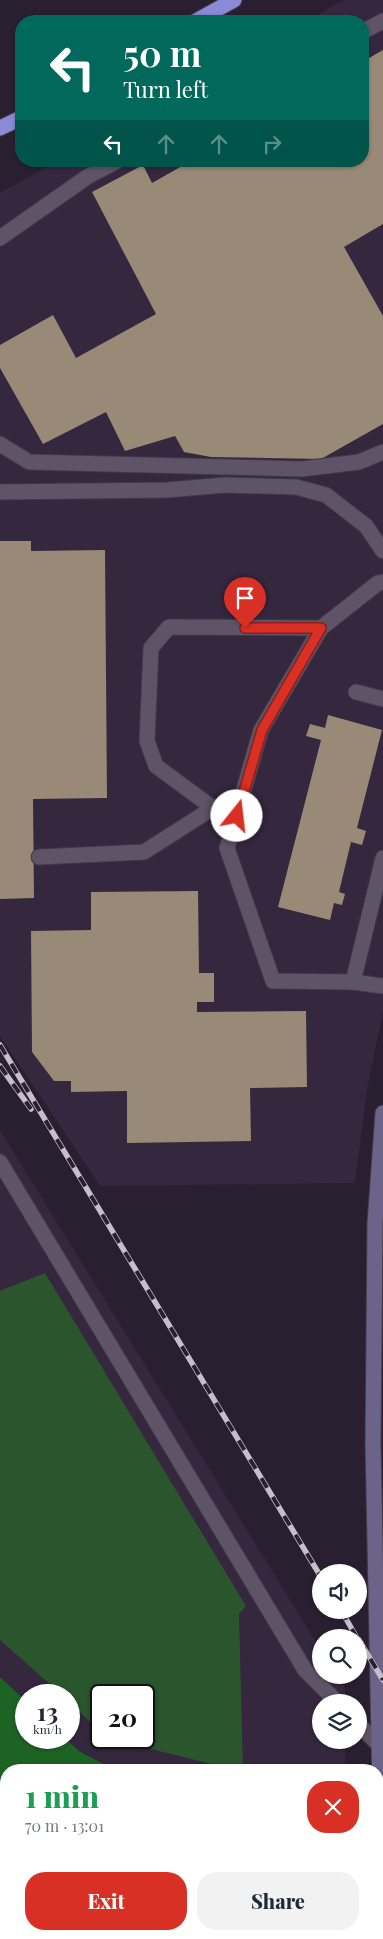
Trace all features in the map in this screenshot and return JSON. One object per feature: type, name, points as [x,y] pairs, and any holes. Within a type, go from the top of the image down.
[{"type":"highway","points":[[207,15],[234,0]]},
{"type":"highway","points":[[0,128],[15,121]]},
{"type":"main road","points":[[379,1764],[379,1575],[373,1435],[376,1222],[383,1112]]},
{"type":"lane","points":[[369,28],[383,21]]},
{"type":"lane","points":[[0,238],[87,177],[106,167]]},
{"type":"lane","points":[[0,444],[29,462],[302,469],[359,462],[383,452]]},
{"type":"lane","points":[[0,492],[167,490],[225,485],[296,487],[326,495],[366,526],[383,551]]},
{"type":"lane","points":[[383,582],[371,588],[321,628],[262,730],[227,848],[273,981],[353,982],[383,986]]},
{"type":"lane","points":[[237,816],[213,808],[156,766],[147,741],[151,648],[169,627],[321,628]]},
{"type":"lane","points":[[356,692],[383,699]]},
{"type":"lane","points":[[39,857],[144,852],[213,808]]},
{"type":"lane","points":[[353,982],[383,858]]},
{"type":"lane","points":[[0,1162],[306,1670],[329,1694]]},
{"type":"lane","points":[[367,1733],[379,1745]]},
{"type":"shaded area","points":[[344,0],[383,0],[383,1011],[367,1090],[355,1183],[100,1186],[0,1036],[0,193],[46,167],[369,167],[369,15],[317,15]]},
{"type":"shaded area","points":[[0,1130],[312,1635],[312,1684],[343,1684],[345,1688],[345,1694],[312,1694],[312,1749],[345,1749],[345,1764],[104,1764],[77,1749],[80,1749],[80,1684],[15,1684],[15,1691],[0,1677]]},
{"type":"green space","points":[[45,1273],[246,1606],[239,1614],[243,1764],[212,1764],[151,1749],[155,1749],[155,1684],[90,1684],[90,1722],[80,1712],[80,1684],[50,1684],[0,1640],[0,1291]]},
{"type":"green space","points":[[0,1677],[15,1691],[15,1749],[77,1749],[104,1764],[0,1764]]},
{"type":"building","points":[[383,50],[383,224],[344,247],[383,316],[383,424],[321,459],[211,457],[184,452],[175,436],[125,451],[106,412],[43,444],[0,368],[0,345],[53,315],[76,358],[156,314],[92,192],[139,167],[144,167],[152,183],[180,167],[369,167],[369,58]]},
{"type":"building","points":[[0,541],[31,541],[31,551],[105,550],[107,798],[33,799],[34,898],[0,899]]},
{"type":"building","points":[[328,715],[382,730],[357,828],[366,831],[362,845],[351,842],[339,892],[345,894],[342,905],[334,903],[330,920],[278,907],[321,740],[306,736],[310,724],[325,728]]},
{"type":"building","points":[[198,891],[199,973],[214,973],[214,1002],[197,1002],[197,1012],[306,1011],[307,1087],[250,1088],[251,1141],[127,1143],[127,1091],[71,1092],[71,1081],[54,1081],[32,1052],[31,931],[91,930],[91,892]]},
{"type":"railway","points":[[0,1045],[313,1564]]},
{"type":"railway","points":[[0,1066],[31,1109]]},
{"type":"railway","points":[[346,1619],[352,1629]]},
{"type":"railway","points":[[367,1653],[383,1680]]},
{"type":"route","points":[[237,816],[262,730],[321,628],[245,628]]}]
